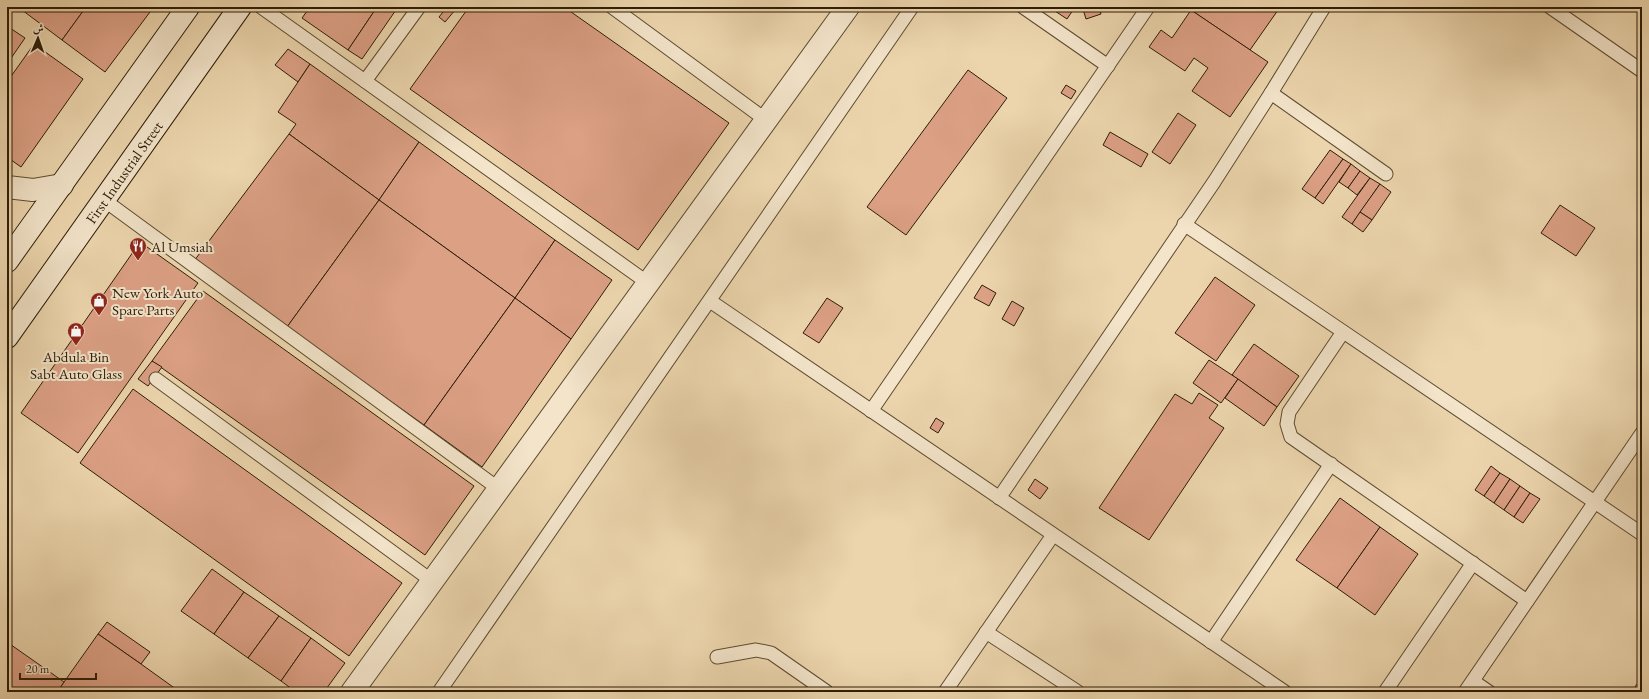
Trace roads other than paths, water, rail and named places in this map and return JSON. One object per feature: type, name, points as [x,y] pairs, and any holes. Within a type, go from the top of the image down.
[{"type":"street","points":[[7,261],[188,7]]},
{"type":"street","name":"First Industrial Street","points":[[7,337],[240,7]]},
{"type":"street","points":[[352,692],[848,7]]},
{"type":"street","points":[[7,186],[18,189],[33,190],[62,185]]},
{"type":"lane","points":[[261,7],[648,282]]},
{"type":"lane","points":[[365,81],[419,7]]},
{"type":"lane","points":[[612,7],[766,120]]},
{"type":"lane","points":[[439,692],[912,7]]},
{"type":"lane","points":[[1023,7],[1108,66]]},
{"type":"lane","points":[[871,411],[1148,7]]},
{"type":"lane","points":[[999,498],[1271,93],[1323,7]]},
{"type":"lane","points":[[1552,8],[1642,71]]},
{"type":"lane","points":[[1271,93],[1386,174]]},
{"type":"lane","points":[[104,200],[499,489]]},
{"type":"lane","points":[[1184,224],[1642,534]]},
{"type":"lane","points":[[710,301],[1285,692]]},
{"type":"lane","points":[[1343,332],[1289,412],[1287,424],[1291,437],[1527,601]]},
{"type":"lane","points":[[156,379],[432,581]]},
{"type":"lane","points":[[1465,692],[1642,433]]},
{"type":"lane","points":[[1211,642],[1331,464]]},
{"type":"lane","points":[[945,692],[1053,535]]},
{"type":"lane","points":[[1385,692],[1474,563]]},
{"type":"lane","points":[[986,632],[1078,692]]},
{"type":"lane","points":[[717,658],[756,650],[771,653],[827,692]]},
{"type":"lane","points":[[1473,681],[1489,692]]},
{"type":"place","name":"Al Umsiah","points":[[138,261]]},
{"type":"place","name":"New York Auto Spare Parts","points":[[99,316]]},
{"type":"place","name":"Abdula Bin Sabt Auto Glass","points":[[76,346]]}]
